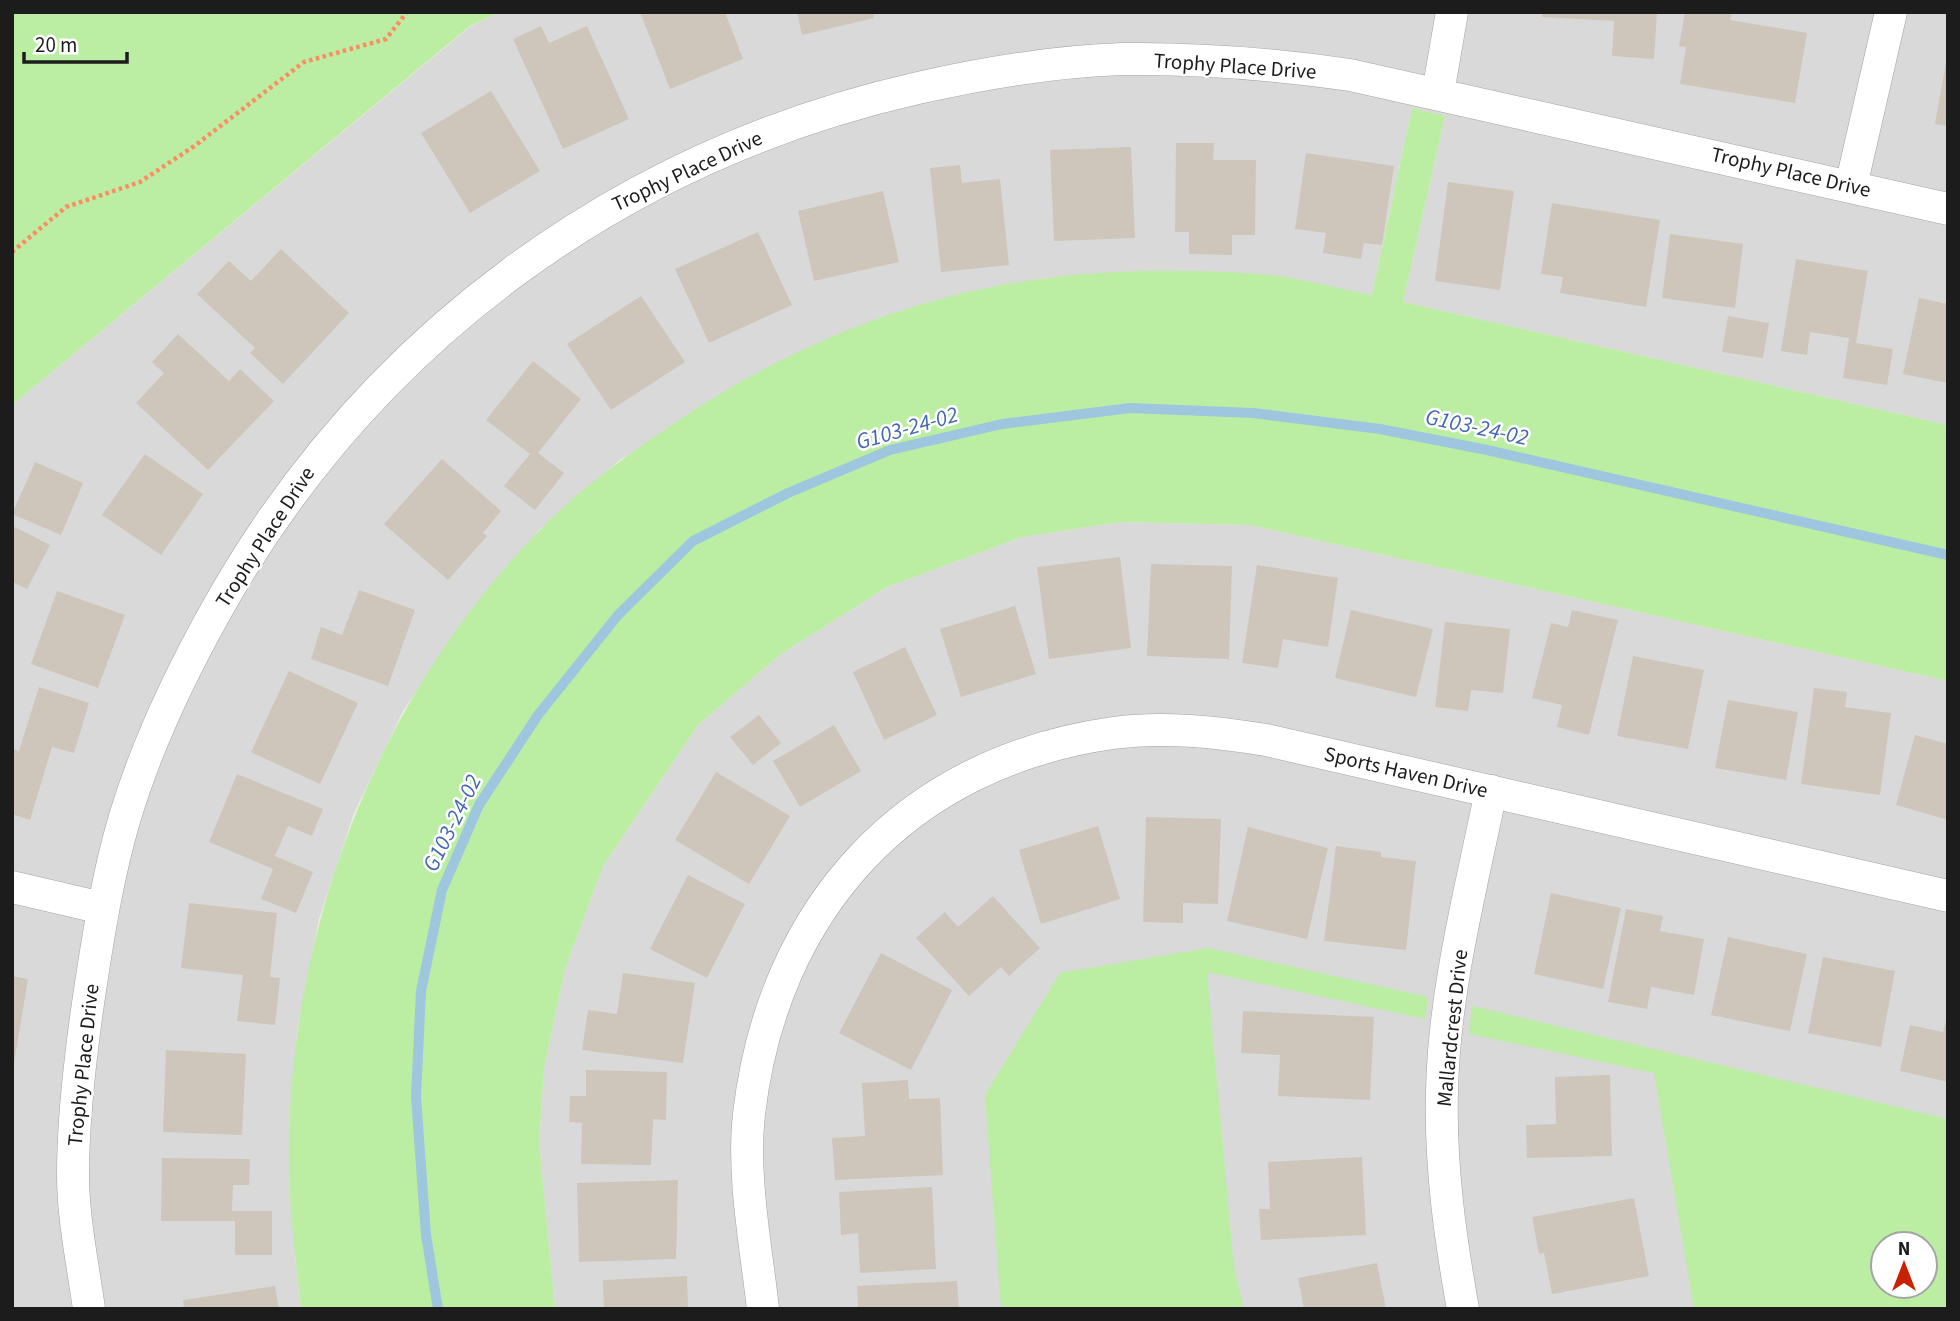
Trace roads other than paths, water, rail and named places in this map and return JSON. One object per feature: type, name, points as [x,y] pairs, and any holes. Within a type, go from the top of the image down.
[{"type":"street","points":[[1438,93],[1452,12]]},
{"type":"street","points":[[1851,186],[1891,12]]},
{"type":"street","name":"Trophy Place Drive","points":[[89,1309],[73,1178],[81,1050],[102,908],[126,815],[161,719],[245,559],[303,475],[357,413],[421,348],[480,295],[585,222],[651,183],[739,143],[811,117],[891,94],[1037,66],[1119,59],[1274,64],[1438,93],[1948,209]]},
{"type":"street","name":"Sports Haven Drive","points":[[764,1309],[749,1186],[749,1116],[759,1055],[774,1002],[795,954],[843,877],[881,837],[959,781],[1007,760],[1058,743],[1115,733],[1166,731],[1241,736],[1948,896]]},
{"type":"street","name":"Mallardcrest Drive","points":[[1463,1309],[1450,1236],[1443,1168],[1442,1090],[1449,1017],[1490,791]]},
{"type":"street","points":[[12,887],[102,908]]},
{"type":"waterway","name":"G103-24-02","points":[[438,1309],[426,1235],[416,1097],[421,991],[442,890],[479,805],[538,715],[618,615],[693,541],[788,493],[890,450],[1002,424],[1130,408],[1253,413],[1380,429],[1487,450],[1948,555]]}]
